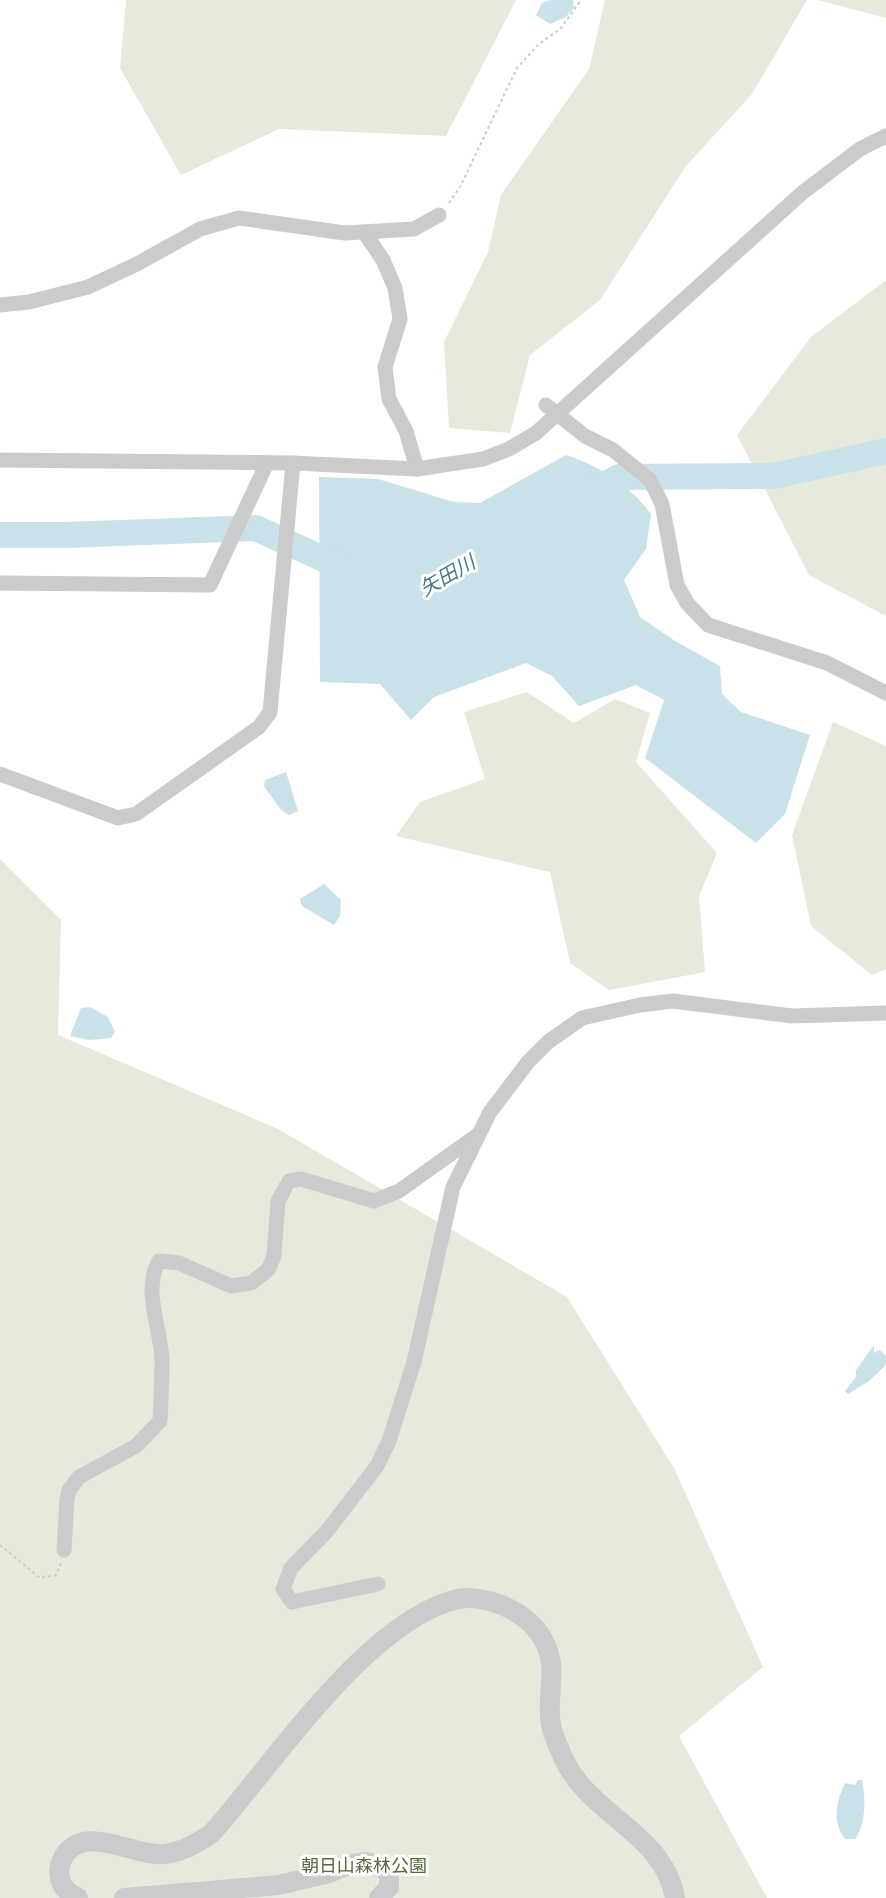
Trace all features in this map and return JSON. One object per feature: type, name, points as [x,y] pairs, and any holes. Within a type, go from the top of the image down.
[{"type":"street","points":[[0,460],[293,463],[417,469],[483,459],[509,449],[536,433],[552,410],[802,193],[860,149],[886,136]]},
{"type":"street","points":[[0,305],[29,302],[88,287],[137,264],[200,229],[239,218],[345,233],[414,229],[440,215]]},
{"type":"street","points":[[364,232],[383,261],[395,288],[400,319],[385,367],[389,399],[406,431],[417,469]]},
{"type":"street","points":[[552,410],[585,436],[613,450],[650,480],[662,504],[677,585],[687,603],[708,625],[827,663],[886,693]]},
{"type":"street","points":[[0,774],[118,818],[136,814],[259,727],[270,712],[293,463]]},
{"type":"street","points":[[0,583],[210,585],[267,464]]},
{"type":"street","points":[[378,1584],[292,1602],[283,1589],[291,1568],[327,1531],[377,1466],[389,1441],[414,1362],[453,1187],[490,1112],[528,1062],[548,1042],[582,1018],[639,1005],[673,1001],[792,1016],[886,1013]]},
{"type":"street","points":[[64,1550],[69,1490],[79,1477],[136,1446],[160,1421],[162,1359],[152,1287],[153,1271],[159,1261],[179,1263],[231,1286],[251,1283],[268,1270],[274,1256],[278,1201],[289,1180],[301,1179],[374,1201],[399,1191],[478,1135]]},
{"type":"street","points":[[78,1898],[64,1888],[59,1872],[63,1857],[73,1846],[96,1841],[143,1853],[163,1855],[180,1851],[211,1834],[357,1662],[417,1616],[461,1598],[487,1600],[508,1608],[537,1630],[548,1647],[553,1667],[551,1727],[565,1762],[592,1796],[650,1847],[664,1864],[672,1881],[675,1898]]},
{"type":"street","points":[[124,1898],[279,1885],[329,1873],[351,1864],[367,1862],[382,1867],[389,1876],[389,1887],[379,1898]]},
{"type":"path","points":[[440,215],[460,187],[517,68],[538,45],[561,28],[581,0]]},
{"type":"path","points":[[0,1545],[40,1578],[56,1575],[64,1550]]},
{"type":"green space","points":[[126,0],[516,0],[446,136],[279,129],[181,175],[120,68]]},
{"type":"green space","points":[[605,0],[807,0],[752,94],[686,166],[600,300],[530,355],[510,433],[449,428],[444,342],[488,252],[501,195],[589,69]]},
{"type":"green space","points":[[818,0],[886,0],[886,18]]},
{"type":"green space","points":[[886,280],[886,616],[809,575],[737,435],[811,337]]},
{"type":"green space","points":[[527,692],[574,723],[615,699],[650,713],[636,762],[717,853],[699,896],[705,972],[609,990],[570,963],[550,872],[396,836],[420,802],[485,779],[464,712]]},
{"type":"green space","points":[[833,722],[886,746],[886,969],[872,975],[811,926],[792,835]]},
{"type":"green space","name":"朝日山森林公園","points":[[0,859],[61,920],[58,1035],[278,1129],[567,1297],[674,1468],[763,1667],[679,1736],[767,1898],[0,1898]]},
{"type":"water","points":[[551,0],[573,0],[574,8],[566,17],[550,24],[536,15],[542,3]]},
{"type":"water","points":[[566,455],[603,471],[623,485],[651,514],[646,549],[624,580],[640,617],[675,641],[720,666],[722,694],[741,712],[810,735],[785,814],[756,843],[645,758],[664,700],[636,685],[579,706],[552,676],[526,663],[434,697],[411,720],[380,684],[320,682],[319,477],[378,479],[454,502],[480,503]]},
{"type":"water","points":[[286,772],[298,811],[289,815],[281,810],[264,786],[265,780]]},
{"type":"water","points":[[324,884],[341,900],[340,916],[334,925],[302,906],[300,899]]},
{"type":"water","points":[[90,1007],[108,1017],[115,1032],[111,1038],[90,1040],[70,1036],[81,1008]]},
{"type":"water","points":[[874,1345],[874,1353],[880,1350],[886,1356],[886,1365],[869,1381],[848,1394],[845,1391],[856,1377],[856,1370]]},
{"type":"water","points":[[858,1780],[862,1780],[863,1787],[863,1819],[855,1839],[845,1839],[837,1819],[839,1797],[845,1783],[855,1785]]},
{"type":"waterway","name":"矢田川","points":[[585,495],[619,477],[773,476],[886,451]]},
{"type":"waterway","name":"矢田川","points":[[0,535],[66,535],[256,528],[350,571]]}]
